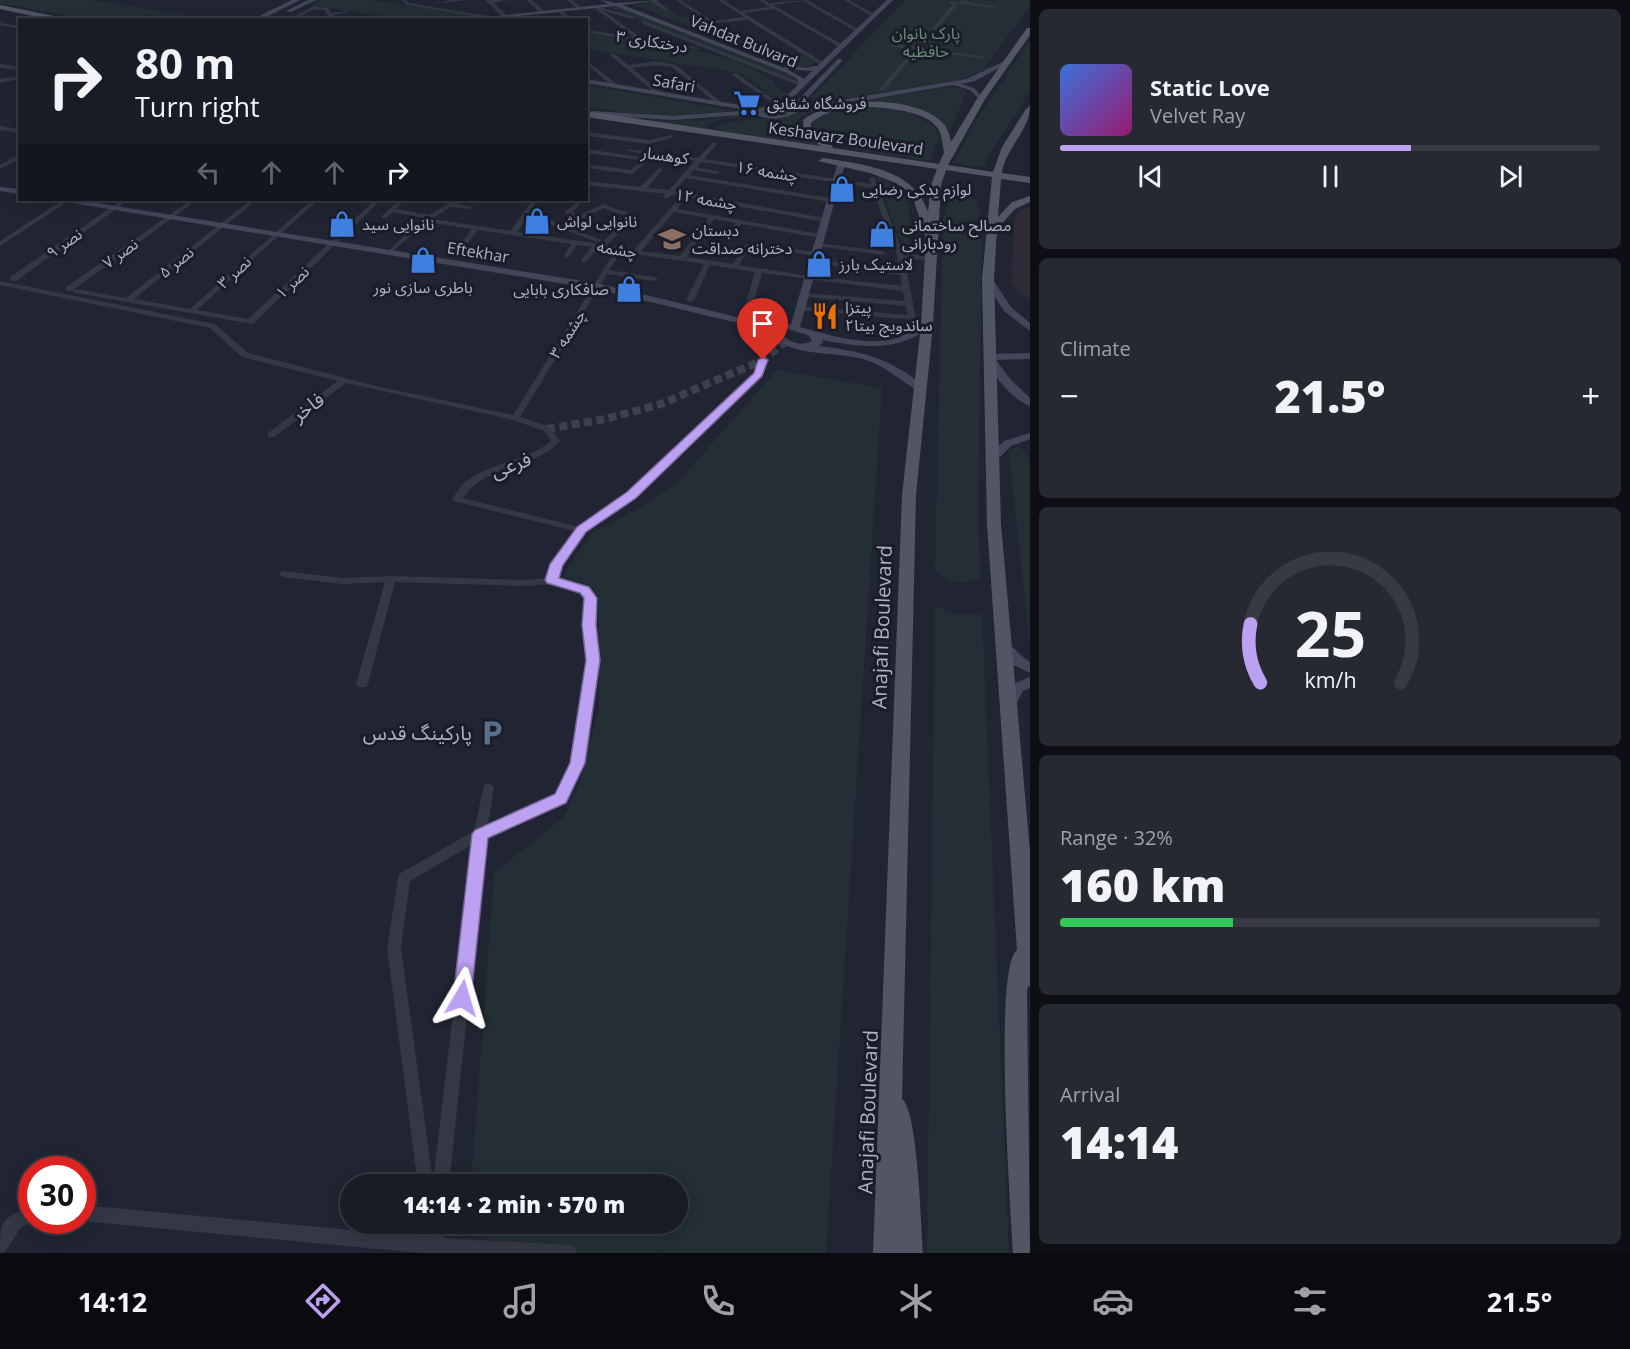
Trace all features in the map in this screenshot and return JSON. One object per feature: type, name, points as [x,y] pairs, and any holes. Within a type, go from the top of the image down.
[{"type":"main road","points":[[0,7],[54,18]]},
{"type":"main road","points":[[3,15],[2,13],[19,11]]},
{"type":"main road","points":[[3,15],[18,18]]},
{"type":"main road","name":"Anajafi Boulevard","points":[[886,1253],[909,495],[920,388],[919,321],[930,259],[936,185],[947,156],[981,99],[1030,30]]},
{"type":"main road","points":[[862,156],[834,149],[819,142],[807,133],[806,122],[816,113],[840,107],[875,105],[900,109],[925,116],[941,126],[947,156]]},
{"type":"main road","points":[[1030,110],[1007,147],[1001,163],[994,194],[988,279],[992,460],[1030,977]]},
{"type":"main road","name":"Keshavarz Boulevard","points":[[588,114],[1030,180]]},
{"type":"main road","name":"Keshavarz Boulevard","points":[[588,121],[1030,186]]},
{"type":"main road","points":[[609,125],[737,147]]},
{"type":"main road","points":[[1001,163],[1023,140]]},
{"type":"main road","points":[[818,160],[883,175],[909,188],[918,198],[931,238]]},
{"type":"main road","points":[[991,229],[1000,222],[1012,205],[1030,200]]},
{"type":"main road","points":[[1026,1253],[1018,1140],[1016,991],[1027,932]]},
{"type":"main road","points":[[891,1072],[903,1140],[909,1253]]},
{"type":"street","points":[[258,18],[297,0]]},
{"type":"street","points":[[274,18],[313,0]]},
{"type":"street","points":[[445,1],[463,0]]},
{"type":"street","points":[[488,1],[507,0]]},
{"type":"street","points":[[529,0],[542,12]]},
{"type":"street","points":[[569,0],[580,8]]},
{"type":"street","name":"Vahdat Bulvard","points":[[604,0],[625,3],[789,68],[805,70],[822,66]]},
{"type":"street","points":[[625,3],[660,0]]},
{"type":"street","points":[[678,0],[721,29]]},
{"type":"street","points":[[720,0],[822,66]]},
{"type":"street","points":[[762,0],[843,47]]},
{"type":"street","points":[[768,4],[804,0],[859,30]]},
{"type":"street","points":[[846,0],[874,15],[884,16]]},
{"type":"street","points":[[588,114],[674,118],[726,115],[780,106],[843,47],[888,0]]},
{"type":"street","points":[[794,109],[900,0]]},
{"type":"street","points":[[950,0],[949,2],[956,4],[965,2],[994,7]]},
{"type":"street","points":[[445,1],[455,11]]},
{"type":"street","points":[[488,1],[506,17]]},
{"type":"street","points":[[654,1],[666,9]]},
{"type":"street","points":[[405,2],[491,17],[506,17],[616,2]]},
{"type":"street","name":"Vahdat Bulvard","points":[[616,2],[789,72],[800,78],[803,86]]},
{"type":"street","points":[[882,89],[956,4]]},
{"type":"street","points":[[595,6],[641,40]]},
{"type":"street","points":[[595,6],[633,18],[614,20]]},
{"type":"street","points":[[293,18],[314,7],[328,11],[347,12]]},
{"type":"street","points":[[739,12],[776,8]]},
{"type":"street","points":[[559,10],[568,18]]},
{"type":"street","points":[[328,11],[333,18]]},
{"type":"street","points":[[533,13],[539,18]]},
{"type":"street","points":[[711,22],[749,18]]},
{"type":"street","points":[[643,22],[803,86]]},
{"type":"street","points":[[0,24],[18,28]]},
{"type":"street","name":"درختکاری ۳","points":[[588,31],[718,52]]},
{"type":"street","points":[[893,45],[983,58]]},
{"type":"street","points":[[613,55],[660,94]]},
{"type":"street","points":[[731,136],[717,132],[712,126],[726,121],[766,117],[794,109],[942,86],[980,77],[1001,63],[1009,61]]},
{"type":"street","points":[[627,67],[656,63],[674,66],[732,111],[726,115]]},
{"type":"street","points":[[588,64],[617,87]]},
{"type":"street","points":[[0,66],[18,69]]},
{"type":"street","points":[[734,74],[780,106],[794,109]]},
{"type":"street","points":[[0,81],[18,77]]},
{"type":"street","name":"Safari","points":[[588,81],[756,111]]},
{"type":"street","points":[[942,86],[966,87],[972,89],[981,99]]},
{"type":"street","points":[[806,96],[812,102],[827,105]]},
{"type":"street","points":[[756,111],[766,117]]},
{"type":"street","points":[[2,130],[18,131]]},
{"type":"street","points":[[588,134],[649,142],[671,137]]},
{"type":"street","points":[[667,195],[714,144]]},
{"type":"street","name":"کوهسار","points":[[630,150],[699,160]]},
{"type":"street","points":[[588,151],[646,160]]},
{"type":"street","points":[[588,166],[632,172],[653,154]]},
{"type":"street","points":[[0,167],[18,157]]},
{"type":"street","points":[[671,165],[675,157]]},
{"type":"street","name":"چشمه ۱۶","points":[[699,160],[777,170],[836,181],[873,182],[900,255]]},
{"type":"street","points":[[795,327],[841,164]]},
{"type":"street","points":[[692,168],[717,172]]},
{"type":"street","points":[[643,189],[659,170]]},
{"type":"street","points":[[684,176],[830,200]]},
{"type":"street","name":"چشمه ۱۲","points":[[588,183],[643,189],[667,195],[686,195],[825,220]]},
{"type":"street","points":[[560,226],[604,206],[612,185]]},
{"type":"street","points":[[0,189],[18,192]]},
{"type":"street","points":[[636,252],[686,195]]},
{"type":"street","points":[[0,244],[65,201]]},
{"type":"street","name":"Eftekhar","points":[[74,201],[277,232],[596,286],[775,329]]},
{"type":"street","name":"نصر ۹","points":[[13,279],[124,201]]},
{"type":"street","name":"نصر ۷","points":[[69,289],[193,201]]},
{"type":"street","name":"نصر ۵","points":[[128,300],[253,201]]},
{"type":"street","name":"نصر ۳","points":[[192,311],[314,201]]},
{"type":"street","name":"نصر ۱","points":[[192,311],[250,322],[377,201]]},
{"type":"street","points":[[384,217],[401,201]]},
{"type":"street","points":[[390,252],[427,219],[457,201]]},
{"type":"street","points":[[513,233],[534,201]]},
{"type":"street","points":[[578,203],[567,213],[579,217]]},
{"type":"street","points":[[449,205],[471,208]]},
{"type":"street","points":[[584,261],[634,215],[617,212],[604,206]]},
{"type":"street","name":"چشمه","points":[[391,210],[476,228],[601,245],[808,278],[907,289]]},
{"type":"street","points":[[673,210],[739,222],[817,249],[904,273]]},
{"type":"street","points":[[526,213],[601,245]]},
{"type":"street","points":[[704,229],[712,217]]},
{"type":"street","points":[[728,238],[739,222]]},
{"type":"street","points":[[604,226],[619,230]]},
{"type":"street","points":[[461,248],[476,228]]},
{"type":"street","points":[[682,259],[693,241]]},
{"type":"street","points":[[567,256],[575,243]]},
{"type":"street","points":[[735,267],[747,246]]},
{"type":"street","name":"چشمه ۳","points":[[515,418],[619,249]]},
{"type":"street","points":[[781,249],[883,253]]},
{"type":"street","points":[[919,321],[909,304],[900,255],[930,259]]},
{"type":"street","points":[[690,300],[708,263]]},
{"type":"street","points":[[745,320],[759,270]]},
{"type":"street","points":[[605,272],[654,279]]},
{"type":"street","points":[[0,276],[192,311]]},
{"type":"street","points":[[988,279],[1007,309],[1030,328]]},
{"type":"street","points":[[0,283],[212,326],[224,334],[235,349],[245,355],[515,418]]},
{"type":"street","points":[[804,295],[909,304]]},
{"type":"street","points":[[800,308],[919,321]]},
{"type":"street","points":[[919,321],[906,339],[881,344],[815,336],[795,327],[782,326],[775,329],[775,334],[781,340],[804,347],[860,355],[888,363],[920,388]]},
{"type":"street","points":[[804,347],[815,345],[818,342],[815,336]]},
{"type":"street","points":[[1030,356],[988,357],[998,374],[1012,390],[1030,403]]},
{"type":"street","points":[[551,580],[557,564],[581,530],[631,495],[668,462],[758,374],[763,360]]},
{"type":"street","name":"فاخر","points":[[271,435],[345,380]]},
{"type":"street","name":"فرعی","points":[[515,418],[548,429],[556,441],[539,456],[489,472],[468,484],[457,499],[581,530]]},
{"type":"street","points":[[992,460],[1002,445],[1014,439],[1030,436]]},
{"type":"street","points":[[283,574],[342,581],[391,579],[526,583],[551,580],[584,590],[590,598],[589,625],[593,660],[578,763],[561,798],[480,834],[404,878],[394,948],[425,1174]]},
{"type":"street","points":[[362,684],[391,579]]},
{"type":"street","points":[[1005,648],[1016,661],[1030,668]]},
{"type":"street","points":[[1010,704],[1018,688],[1030,682]]},
{"type":"street","points":[[442,1174],[480,834],[488,788]]},
{"type":"street","points":[[96,1214],[434,1249],[569,1253]]},
{"type":"street","points":[[0,1245],[18,1220]]},
{"type":"street","points":[[432,1234],[434,1249]]},
{"type":"street","points":[[434,1249],[436,1234]]},
{"type":"shaded area","points":[[1030,207],[1030,299],[1020,294],[1011,283],[1015,216],[1022,209]]},
{"type":"green space","points":[[0,0],[93,0],[201,18],[79,18],[0,3]]},
{"type":"green space","points":[[320,0],[372,0],[489,18],[394,18],[309,5]]},
{"type":"green space","name":"پارک بانوان حافظیه","points":[[906,0],[1030,0],[1030,6],[982,71],[954,81],[821,102],[813,100],[813,96]]},
{"type":"green space","points":[[655,2],[681,17],[698,16],[732,37],[752,35],[783,55],[801,52],[817,62],[809,67],[795,67],[635,5]]},
{"type":"green space","points":[[608,7],[618,7],[797,77],[781,76]]},
{"type":"green space","points":[[588,34],[684,48],[732,60],[775,82],[773,84],[780,88],[778,91],[788,93],[779,101],[741,73],[588,49]]},
{"type":"green space","points":[[1030,40],[1030,90],[985,162],[987,168],[953,163],[977,119]]},
{"type":"green space","points":[[588,85],[730,110],[700,117],[639,114],[588,107]]},
{"type":"green space","points":[[950,87],[961,88],[966,92],[950,131],[936,121],[918,113],[875,104],[833,106]]},
{"type":"green space","points":[[830,106],[797,120],[800,134],[821,146],[722,131],[716,127],[736,121],[784,117]]},
{"type":"green space","points":[[870,107],[908,112],[934,126],[939,137],[930,161],[849,148],[833,143],[812,128],[812,122],[825,114]]},
{"type":"green space","points":[[748,114],[755,116],[723,119],[706,125],[708,130],[638,121],[704,120]]},
{"type":"green space","points":[[876,176],[898,189],[908,204],[910,250],[902,246]]},
{"type":"green space","points":[[964,195],[977,200],[982,224],[978,523],[981,577],[969,582],[956,582],[935,569],[943,219],[950,198]]},
{"type":"green space","points":[[777,370],[882,388],[826,1253],[482,1253],[487,1234],[688,1234],[688,1174],[472,1174],[494,873],[563,818],[580,784],[599,706],[599,597],[590,585],[562,576],[592,533],[649,503],[678,482]]},
{"type":"green space","points":[[1019,446],[1030,459],[1030,646],[1009,454],[1013,448]]},
{"type":"green space","points":[[935,606],[959,615],[982,613],[1009,1253],[927,1253]]},
{"type":"tunnel","points":[[547,429],[605,419],[661,404],[763,360],[785,342]]},
{"type":"place","name":"فروشگاه شقایق","points":[[747,103]]},
{"type":"place","name":"لوازم یدکی رضایی","points":[[842,189]]},
{"type":"place","name":"نانوایی لواش","points":[[537,221]]},
{"type":"place","name":"نانوایی‌ سید","points":[[342,224]]},
{"type":"place","name":"مصالح ساختمانی رودبارانی","points":[[882,234]]},
{"type":"place","name":"دبستان دخترانه صداقت","points":[[672,239]]},
{"type":"place","name":"باطری سازی نور","points":[[423,260]]},
{"type":"place","name":"لاستیک بارز","points":[[819,264]]},
{"type":"place","name":"صافکاری بابایی","points":[[629,289]]},
{"type":"place","name":"پیتزا ساندویچ بیتا۲","points":[[825,316]]},
{"type":"place","name":"پارکینگ قدس","points":[[492,733]]},
{"type":"route","points":[[462,998],[480,834],[561,798],[578,763],[593,660],[589,625],[590,598],[584,590],[551,580],[557,564],[581,530],[631,495],[668,462],[758,374],[763,360]]}]
